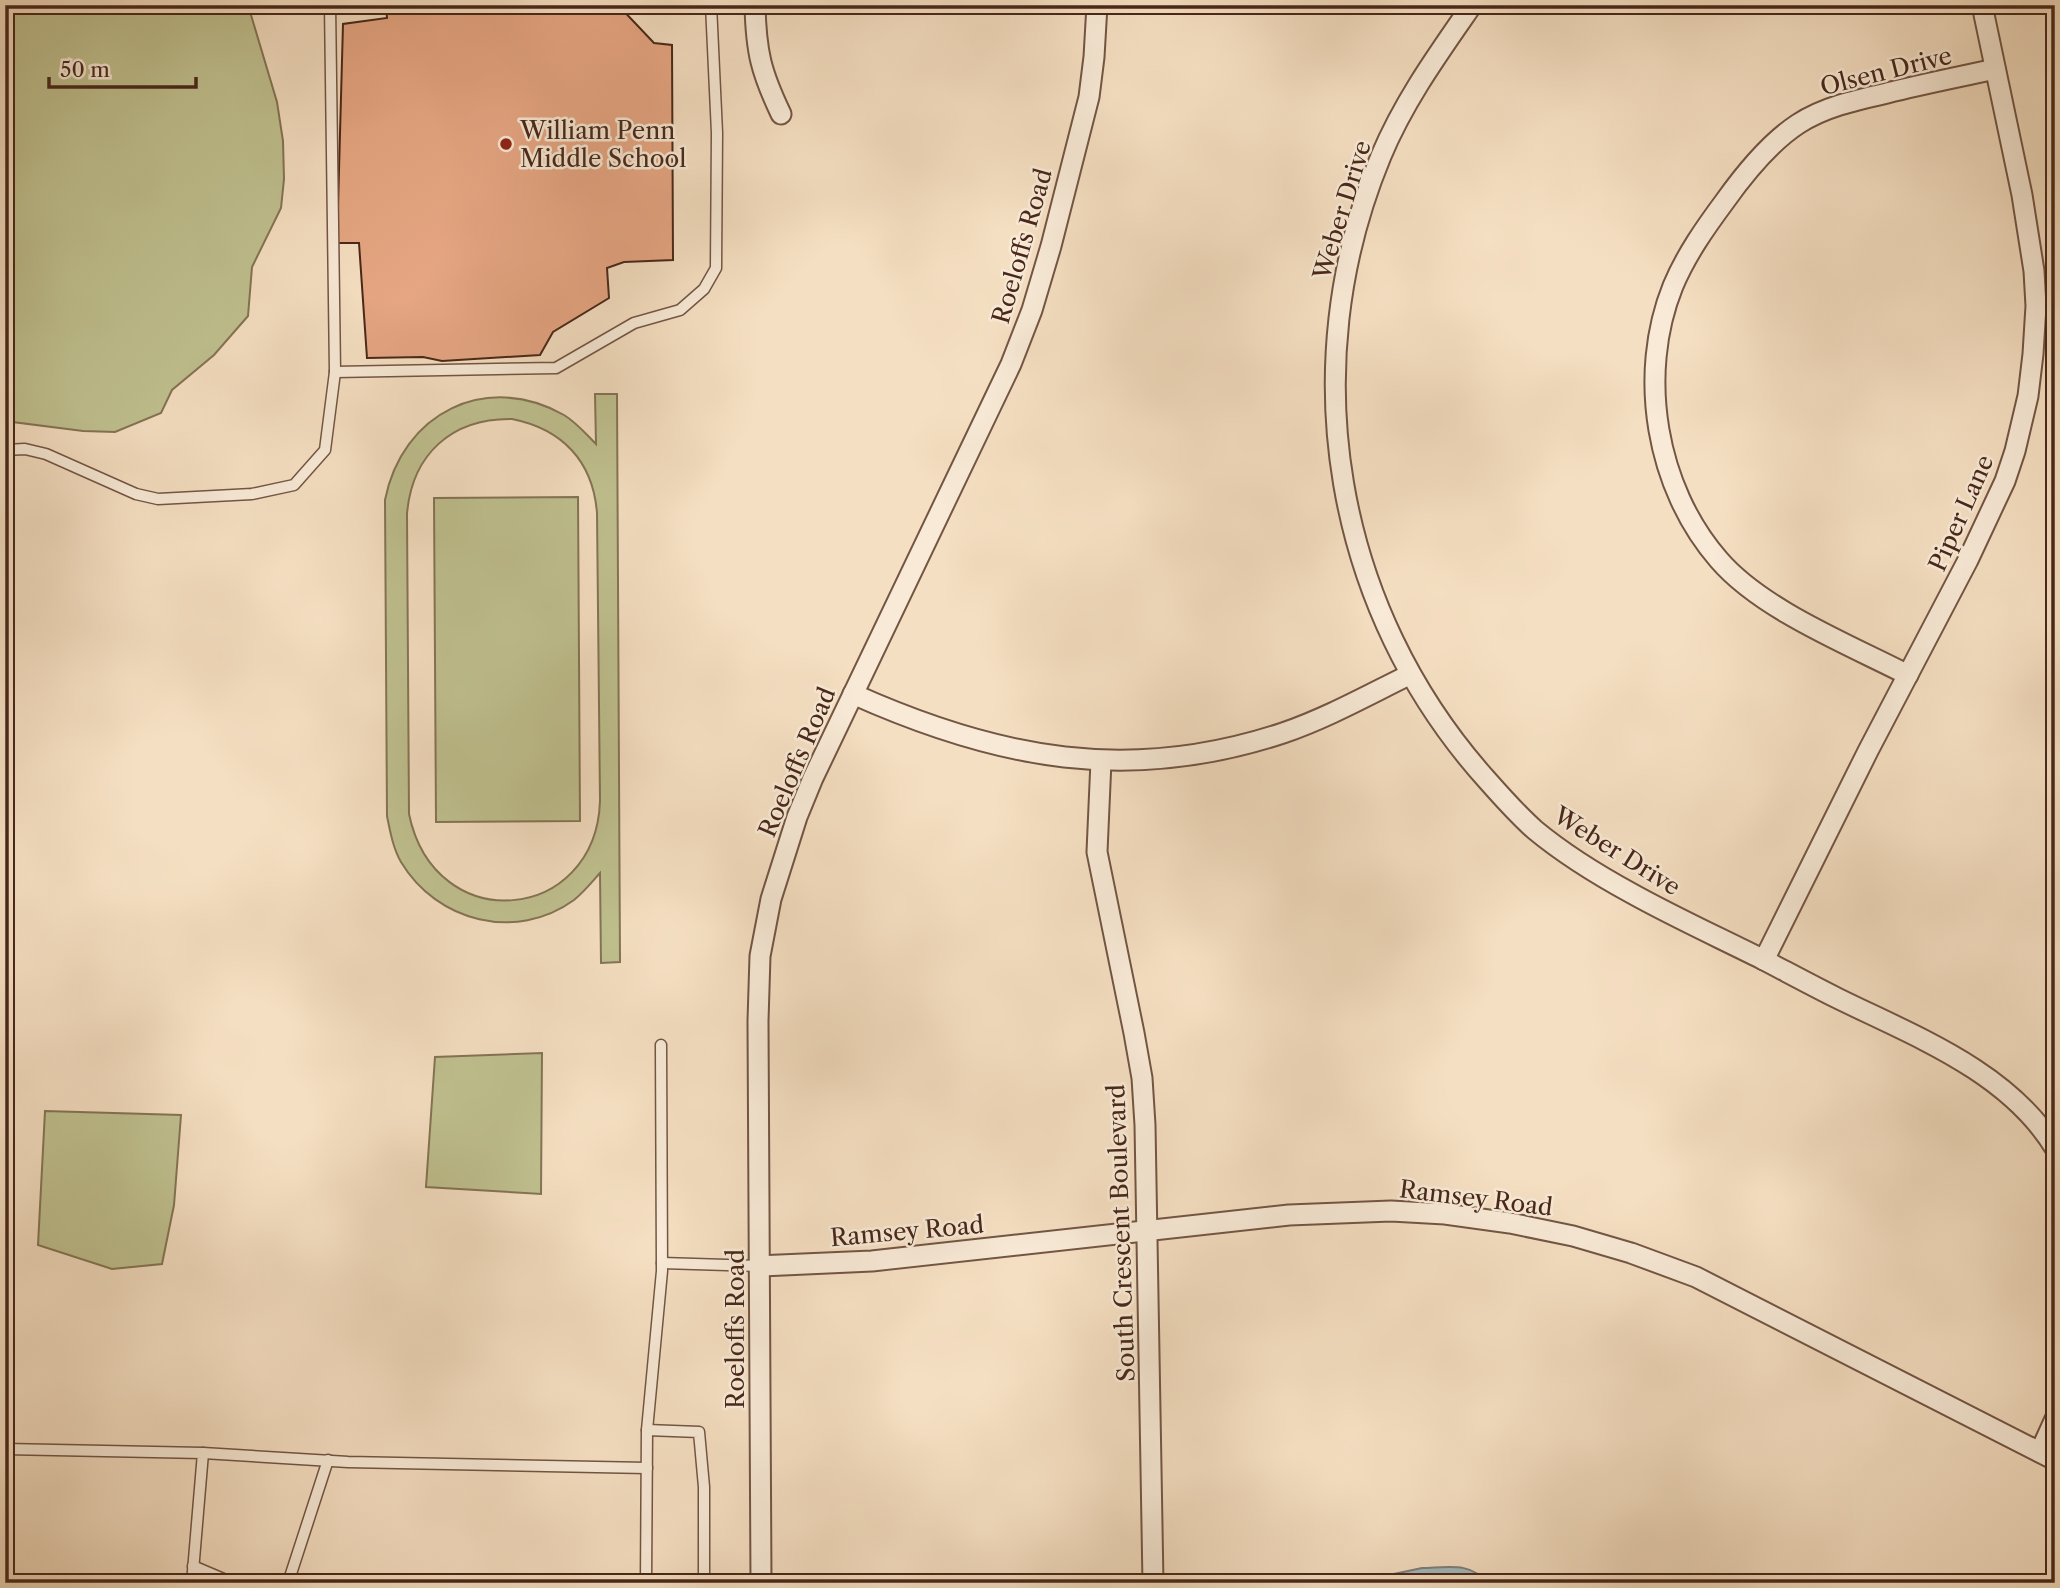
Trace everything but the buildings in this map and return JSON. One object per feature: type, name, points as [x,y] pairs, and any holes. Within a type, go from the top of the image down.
[{"type":"street","points":[[755,5],[755,37],[760,64],[781,114]]},
{"type":"street","name":"Roeloffs Road","points":[[761,1583],[760,956],[771,899],[797,817],[1011,364],[1032,310],[1051,246],[1088,97],[1097,5]]},
{"type":"street","name":"Weber Drive","points":[[1472,5],[1421,78],[1381,156],[1347,262],[1336,353],[1335,403],[1350,517],[1376,605],[1409,675],[1434,715],[1467,758],[1535,830],[1631,893],[1980,1073],[2030,1115],[2055,1148]]},
{"type":"street","name":"Piper Lane","points":[[1764,960],[1968,561],[2006,481],[2028,396],[2035,330],[2034,271],[2022,195],[1982,5]]},
{"type":"street","name":"Olsen Drive","points":[[1908,674],[1769,602],[1746,586],[1719,561],[1698,532],[1682,503],[1661,440],[1656,406],[1660,328],[1673,287],[1693,244],[1739,181],[1771,146],[1797,125],[1821,111],[1853,101],[1995,69]]},
{"type":"street","points":[[853,694],[918,722],[967,738],[1041,755],[1124,761],[1192,754],[1247,744],[1286,732],[1409,675]]},
{"type":"street","name":"South Crescent Boulevard","points":[[1101,761],[1097,852],[1142,1078],[1146,1125],[1153,1583]]},
{"type":"street","name":"Ramsey Road","points":[[759,1266],[872,1261],[1289,1215],[1391,1211],[1446,1214],[1510,1223],[1573,1236],[1696,1277],[2048,1456]]},
{"type":"street","points":[[2048,1456],[2055,1419]]},
{"type":"lane","points":[[5,450],[25,449],[46,454],[136,494],[158,499],[252,494],[294,485],[325,450],[334,372],[330,5]]},
{"type":"lane","points":[[334,372],[556,368],[634,323],[680,310],[704,289],[716,268],[717,133],[711,5]]},
{"type":"lane","points":[[646,1583],[646,1430],[662,1263],[660,1045]]},
{"type":"lane","points":[[662,1263],[759,1266]]},
{"type":"lane","points":[[646,1430],[699,1432],[704,1488],[704,1583]]},
{"type":"lane","points":[[5,1449],[647,1468]]},
{"type":"lane","points":[[192,1583],[203,1453]]},
{"type":"lane","points":[[286,1583],[328,1460]]},
{"type":"lane","points":[[193,1566],[233,1583]]},
{"type":"green space","points":[[5,5],[248,5],[277,102],[283,141],[284,179],[281,208],[252,267],[248,316],[214,355],[172,390],[161,413],[115,432],[83,431],[5,421]]},
{"type":"green space","points":[[595,394],[617,394],[620,962],[601,963],[600,873],[574,900],[551,913],[528,920],[503,922],[479,919],[456,911],[435,899],[416,883],[398,857],[387,816],[385,500],[394,470],[409,444],[429,423],[452,408],[478,400],[506,397],[535,402],[569,418],[596,444]],"holes":[[[512,419],[530,424],[560,439],[572,450],[582,463],[594,494],[597,513],[600,801],[592,842],[572,872],[545,892],[513,900],[480,897],[449,882],[425,854],[409,814],[407,514],[410,493],[417,474],[427,457],[454,433],[490,420]]]},
{"type":"green space","points":[[578,497],[580,821],[436,822],[434,498]]},
{"type":"green space","points":[[542,1053],[541,1194],[426,1187],[435,1057]]},
{"type":"green space","points":[[45,1111],[181,1115],[174,1205],[162,1264],[112,1269],[38,1245]]},
{"type":"water","points":[[1422,1568],[1466,1569],[1480,1576],[1485,1583],[1372,1583],[1375,1578]]},
{"type":"place","name":"William Penn Middle School","points":[[506,144]]}]
